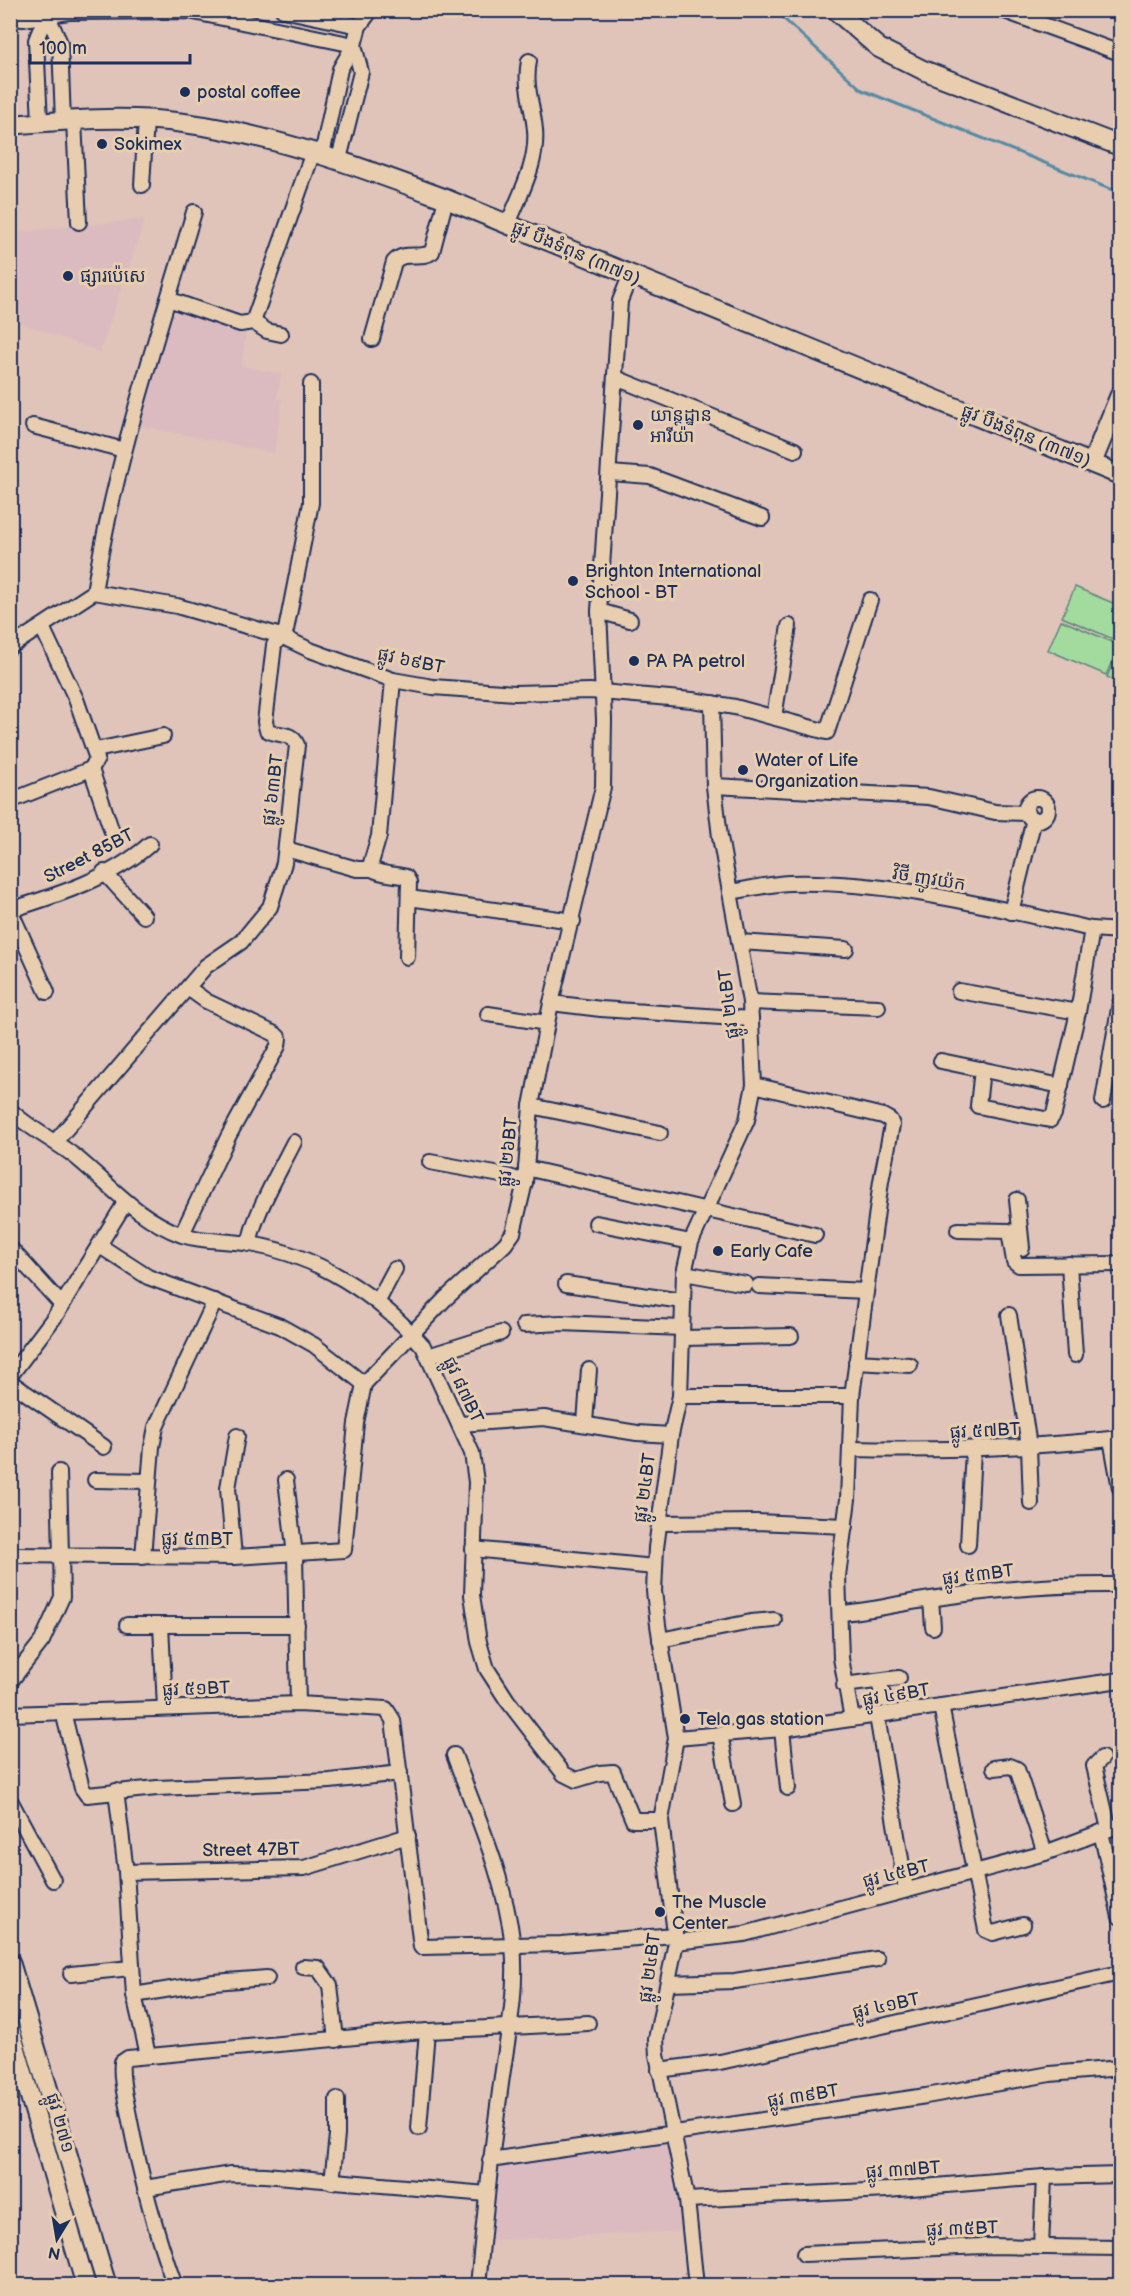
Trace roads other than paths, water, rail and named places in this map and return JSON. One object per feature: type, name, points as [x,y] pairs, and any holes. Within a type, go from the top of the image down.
[{"type":"main road","points":[[836,11],[879,48],[924,70],[1120,146]]},
{"type":"main road","name":"ផ្លូវ បឹងទំពុន (៣៧១)","points":[[10,125],[40,122],[146,120],[227,129],[325,155],[446,199],[1120,475]]},
{"type":"main road","points":[[1092,463],[1120,395]]},
{"type":"main road","name":"ផ្លូវ ២៧១","points":[[10,1962],[107,2286]]},
{"type":"main road","name":"ផ្លូវ ២៧១","points":[[10,2029],[86,2286]]},
{"type":"street","points":[[283,10],[363,16],[354,45],[340,69],[325,155]]},
{"type":"street","points":[[1002,10],[1120,53]]},
{"type":"street","points":[[10,17],[23,19],[46,13],[69,12],[206,12],[354,45]]},
{"type":"street","points":[[46,13],[60,43],[79,222]]},
{"type":"street","points":[[40,122],[36,40],[46,13]]},
{"type":"street","points":[[253,322],[361,72],[354,45]]},
{"type":"street","points":[[508,224],[534,158],[535,131],[526,83],[529,61]]},
{"type":"street","points":[[142,185],[146,120]]},
{"type":"street","points":[[372,339],[394,262],[401,256],[427,255],[432,252],[446,199]]},
{"type":"street","points":[[10,647],[94,592],[102,541],[124,450],[194,212]]},
{"type":"street","name":"ផ្លូវ ២៦BT","points":[[364,1384],[411,1333],[513,1233],[525,1182],[531,1106],[551,1003],[602,796],[604,719],[599,611],[620,301],[630,276]]},
{"type":"street","points":[[168,299],[240,324],[253,322],[267,331],[281,334]]},
{"type":"street","points":[[616,378],[795,450]]},
{"type":"street","name":"ផ្លូវ ៦៣BT","points":[[55,1142],[104,1082],[206,966],[241,942],[264,916],[276,888],[286,849],[297,746],[294,738],[267,730],[266,722],[274,645],[286,630],[295,595],[311,503],[311,384]]},
{"type":"street","points":[[33,426],[124,450]]},
{"type":"street","points":[[610,473],[650,476],[762,518]]},
{"type":"street","name":"ផ្លូវ ៦៩BT","points":[[94,592],[177,606],[281,636],[310,650],[393,680],[433,687],[515,693],[601,692],[712,703],[827,732],[870,600]]},
{"type":"street","points":[[599,611],[630,620]]},
{"type":"street","points":[[774,717],[789,626]]},
{"type":"street","points":[[10,801],[91,769],[97,759],[96,750],[76,699],[42,627]]},
{"type":"street","points":[[372,869],[371,863],[379,836],[393,680]]},
{"type":"street","name":"ផ្លូវ ២៤BT","points":[[696,2286],[687,2200],[659,2070],[656,2039],[676,1939],[661,1820],[676,1738],[660,1640],[654,1567],[670,1435],[680,1396],[684,1274],[691,1242],[747,1120],[754,1085],[750,1002],[714,786],[712,703]]},
{"type":"street","points":[[96,750],[163,736]]},
{"type":"street","points":[[91,769],[112,832]]},
{"type":"street","points":[[714,786],[929,797],[995,812],[1030,816],[1011,912]]},
{"type":"street","name":"Street 85BT","points":[[10,910],[64,892],[138,855],[150,844]]},
{"type":"street","points":[[286,849],[357,869],[372,869],[406,878],[409,898],[407,957]]},
{"type":"street","points":[[104,872],[144,916]]},
{"type":"street","name":"វិថី ញូវយ៉ក","points":[[730,892],[786,883],[832,884],[915,894],[1092,929],[1120,931]]},
{"type":"street","points":[[409,898],[500,908],[573,921]]},
{"type":"street","points":[[10,910],[47,992]]},
{"type":"street","points":[[982,1069],[976,1101],[982,1108],[1050,1120],[1054,1114],[1078,1012],[1092,929]]},
{"type":"street","points":[[740,942],[846,949]]},
{"type":"street","points":[[182,1234],[228,1137],[278,1046],[279,1038],[206,1001],[188,988]]},
{"type":"street","points":[[959,991],[1078,1012]]},
{"type":"street","points":[[750,1002],[878,1007]]},
{"type":"street","points":[[551,1003],[601,1009],[751,1019]]},
{"type":"street","points":[[1103,1101],[1120,1004]]},
{"type":"street","points":[[488,1014],[547,1023]]},
{"type":"street","points":[[941,1062],[1061,1086]]},
{"type":"street","points":[[754,1085],[817,1098],[890,1120],[852,1396],[845,1526],[838,1576],[844,1685],[852,1719]]},
{"type":"street","points":[[531,1106],[660,1134]]},
{"type":"street","name":"ផ្លូវ ៨៧BT","points":[[10,1110],[55,1142],[125,1203],[159,1224],[201,1240],[250,1244],[309,1261],[378,1301],[411,1333],[428,1356],[472,1453],[476,1482],[472,1595],[479,1642],[487,1670],[564,1774],[576,1780],[599,1773],[614,1772],[633,1820],[661,1820]]},
{"type":"street","points":[[250,1244],[250,1237],[258,1218],[294,1142]]},
{"type":"street","points":[[430,1162],[506,1176],[525,1182]]},
{"type":"street","points":[[526,1168],[815,1234]]},
{"type":"street","points":[[1017,1200],[1023,1265]]},
{"type":"street","points":[[10,1376],[62,1305],[125,1203]]},
{"type":"street","points":[[596,1223],[691,1242]]},
{"type":"street","points":[[958,1230],[1009,1231],[1014,1261],[1023,1265],[1120,1264]]},
{"type":"street","points":[[100,1246],[148,1277],[280,1326],[314,1345],[364,1384]]},
{"type":"street","points":[[10,1248],[62,1305]]},
{"type":"street","points":[[1069,1264],[1075,1355]]},
{"type":"street","points":[[378,1301],[395,1269]]},
{"type":"street","points":[[684,1274],[753,1285],[866,1291]]},
{"type":"street","points":[[566,1284],[682,1301]]},
{"type":"street","points":[[143,1557],[156,1427],[215,1301]]},
{"type":"street","points":[[1009,1314],[1029,1446],[1031,1503]]},
{"type":"street","points":[[524,1326],[561,1323],[682,1333],[791,1336]]},
{"type":"street","points":[[428,1356],[501,1333]]},
{"type":"street","points":[[856,1362],[910,1365]]},
{"type":"street","points":[[585,1423],[589,1370]]},
{"type":"street","points":[[10,1382],[61,1420],[104,1447]]},
{"type":"street","name":"ផ្លូវ ៥៣BT","points":[[10,1555],[234,1557],[295,1555],[344,1550],[356,1423],[364,1384]]},
{"type":"street","points":[[680,1396],[852,1396]]},
{"type":"street","points":[[460,1424],[544,1418],[638,1433],[670,1435]]},
{"type":"street","points":[[234,1557],[228,1488],[237,1436]]},
{"type":"street","points":[[1116,1439],[1120,1488]]},
{"type":"street","name":"ផ្លូវ ៥៧BT","points":[[850,1449],[973,1450],[1116,1439]]},
{"type":"street","points":[[969,1545],[973,1450]]},
{"type":"street","points":[[10,1682],[42,1641],[58,1609],[62,1589],[59,1472]]},
{"type":"street","points":[[95,1480],[149,1481]]},
{"type":"street","points":[[286,1480],[295,1555],[298,1704]]},
{"type":"street","points":[[658,1523],[757,1522],[845,1526]]},
{"type":"street","points":[[473,1549],[654,1567]]},
{"type":"street","name":"ផ្លូវ ៥៣BT","points":[[840,1613],[874,1611],[931,1599],[1029,1587],[1120,1586]]},
{"type":"street","points":[[931,1599],[933,1627]]},
{"type":"street","points":[[660,1640],[751,1622],[774,1620]]},
{"type":"street","points":[[127,1626],[297,1625]]},
{"type":"street","points":[[161,1626],[165,1708]]},
{"type":"street","points":[[844,1685],[899,1678]]},
{"type":"street","name":"ផ្លូវ ៤៩BT","points":[[676,1738],[782,1729],[1120,1680]]},
{"type":"street","points":[[878,1681],[885,1700]]},
{"type":"street","name":"ផ្លូវ ៥១BT","points":[[10,1714],[298,1704],[382,1708],[390,1712],[393,1720],[400,1773]]},
{"type":"street","points":[[941,1706],[987,1932],[993,1933],[1023,1925]]},
{"type":"street","points":[[63,1712],[84,1793],[330,1781],[400,1773],[408,1836]]},
{"type":"street","points":[[877,1716],[906,1888]]},
{"type":"street","points":[[782,1729],[788,1788]]},
{"type":"street","points":[[720,1734],[734,1804]]},
{"type":"street","points":[[454,1755],[494,1858],[513,1944],[514,1978],[490,2160],[478,2286]]},
{"type":"street","points":[[1102,1758],[1094,1766],[1110,1829],[1120,1917]]},
{"type":"street","points":[[994,1768],[1010,1766],[1017,1770],[1045,1853]]},
{"type":"street","points":[[116,1791],[126,1872],[134,1995],[148,2055]]},
{"type":"street","points":[[10,1800],[53,1880]]},
{"type":"street","name":"ផ្លូវ ៤៥BT","points":[[408,1836],[421,1947],[561,1944],[744,1934],[906,1888],[975,1873],[1045,1853],[1110,1829]]},
{"type":"street","name":"Street 47BT","points":[[126,1872],[304,1868],[408,1836]]},
{"type":"street","points":[[669,1983],[735,1981],[877,1959]]},
{"type":"street","points":[[303,1967],[318,1968],[330,1985],[336,2040]]},
{"type":"street","points":[[71,1974],[131,1968]]},
{"type":"street","name":"ផ្លូវ ៤១BT","points":[[659,2070],[720,2062],[1120,1973]]},
{"type":"street","points":[[134,1995],[214,1982],[267,1978]]},
{"type":"street","points":[[175,2286],[145,2188],[121,2072],[122,2062],[128,2058],[427,2031],[588,2022]]},
{"type":"street","points":[[419,2128],[427,2031]]},
{"type":"street","name":"ផ្លូវ ៣៩BT","points":[[490,2160],[674,2134],[1050,2074],[1120,2068]]},
{"type":"street","points":[[332,2182],[337,2135],[337,2099]]},
{"type":"street","points":[[145,2188],[231,2174],[487,2194]]},
{"type":"street","name":"ផ្លូវ ៣៧BT","points":[[687,2200],[887,2190],[1044,2177],[1120,2175]]},
{"type":"street","points":[[1041,2247],[1044,2177]]},
{"type":"street","name":"ផ្លូវ ៣៥BT","points":[[804,2254],[983,2246],[1120,2248]]},
{"type":"waterway","points":[[774,10],[862,90],[1120,193]]},
{"type":"place","name":"postal coffee","points":[[185,92]]},
{"type":"place","name":"Sokimex","points":[[102,144]]},
{"type":"place","name":"ផ្សារប៉េសេ","points":[[68,276]]},
{"type":"place","name":"យាន្ដដ្ឋាន អារីយ៉ា","points":[[638,425]]},
{"type":"place","name":"Brighton International School - BT","points":[[573,581]]},
{"type":"place","name":"PA PA petrol","points":[[634,661]]},
{"type":"place","name":"Water of Life Organization","points":[[743,770]]},
{"type":"place","name":"Early Cafe","points":[[718,1251]]},
{"type":"place","name":"Tela gas station","points":[[685,1719]]},
{"type":"place","name":"The Muscle Center","points":[[660,1912]]}]
